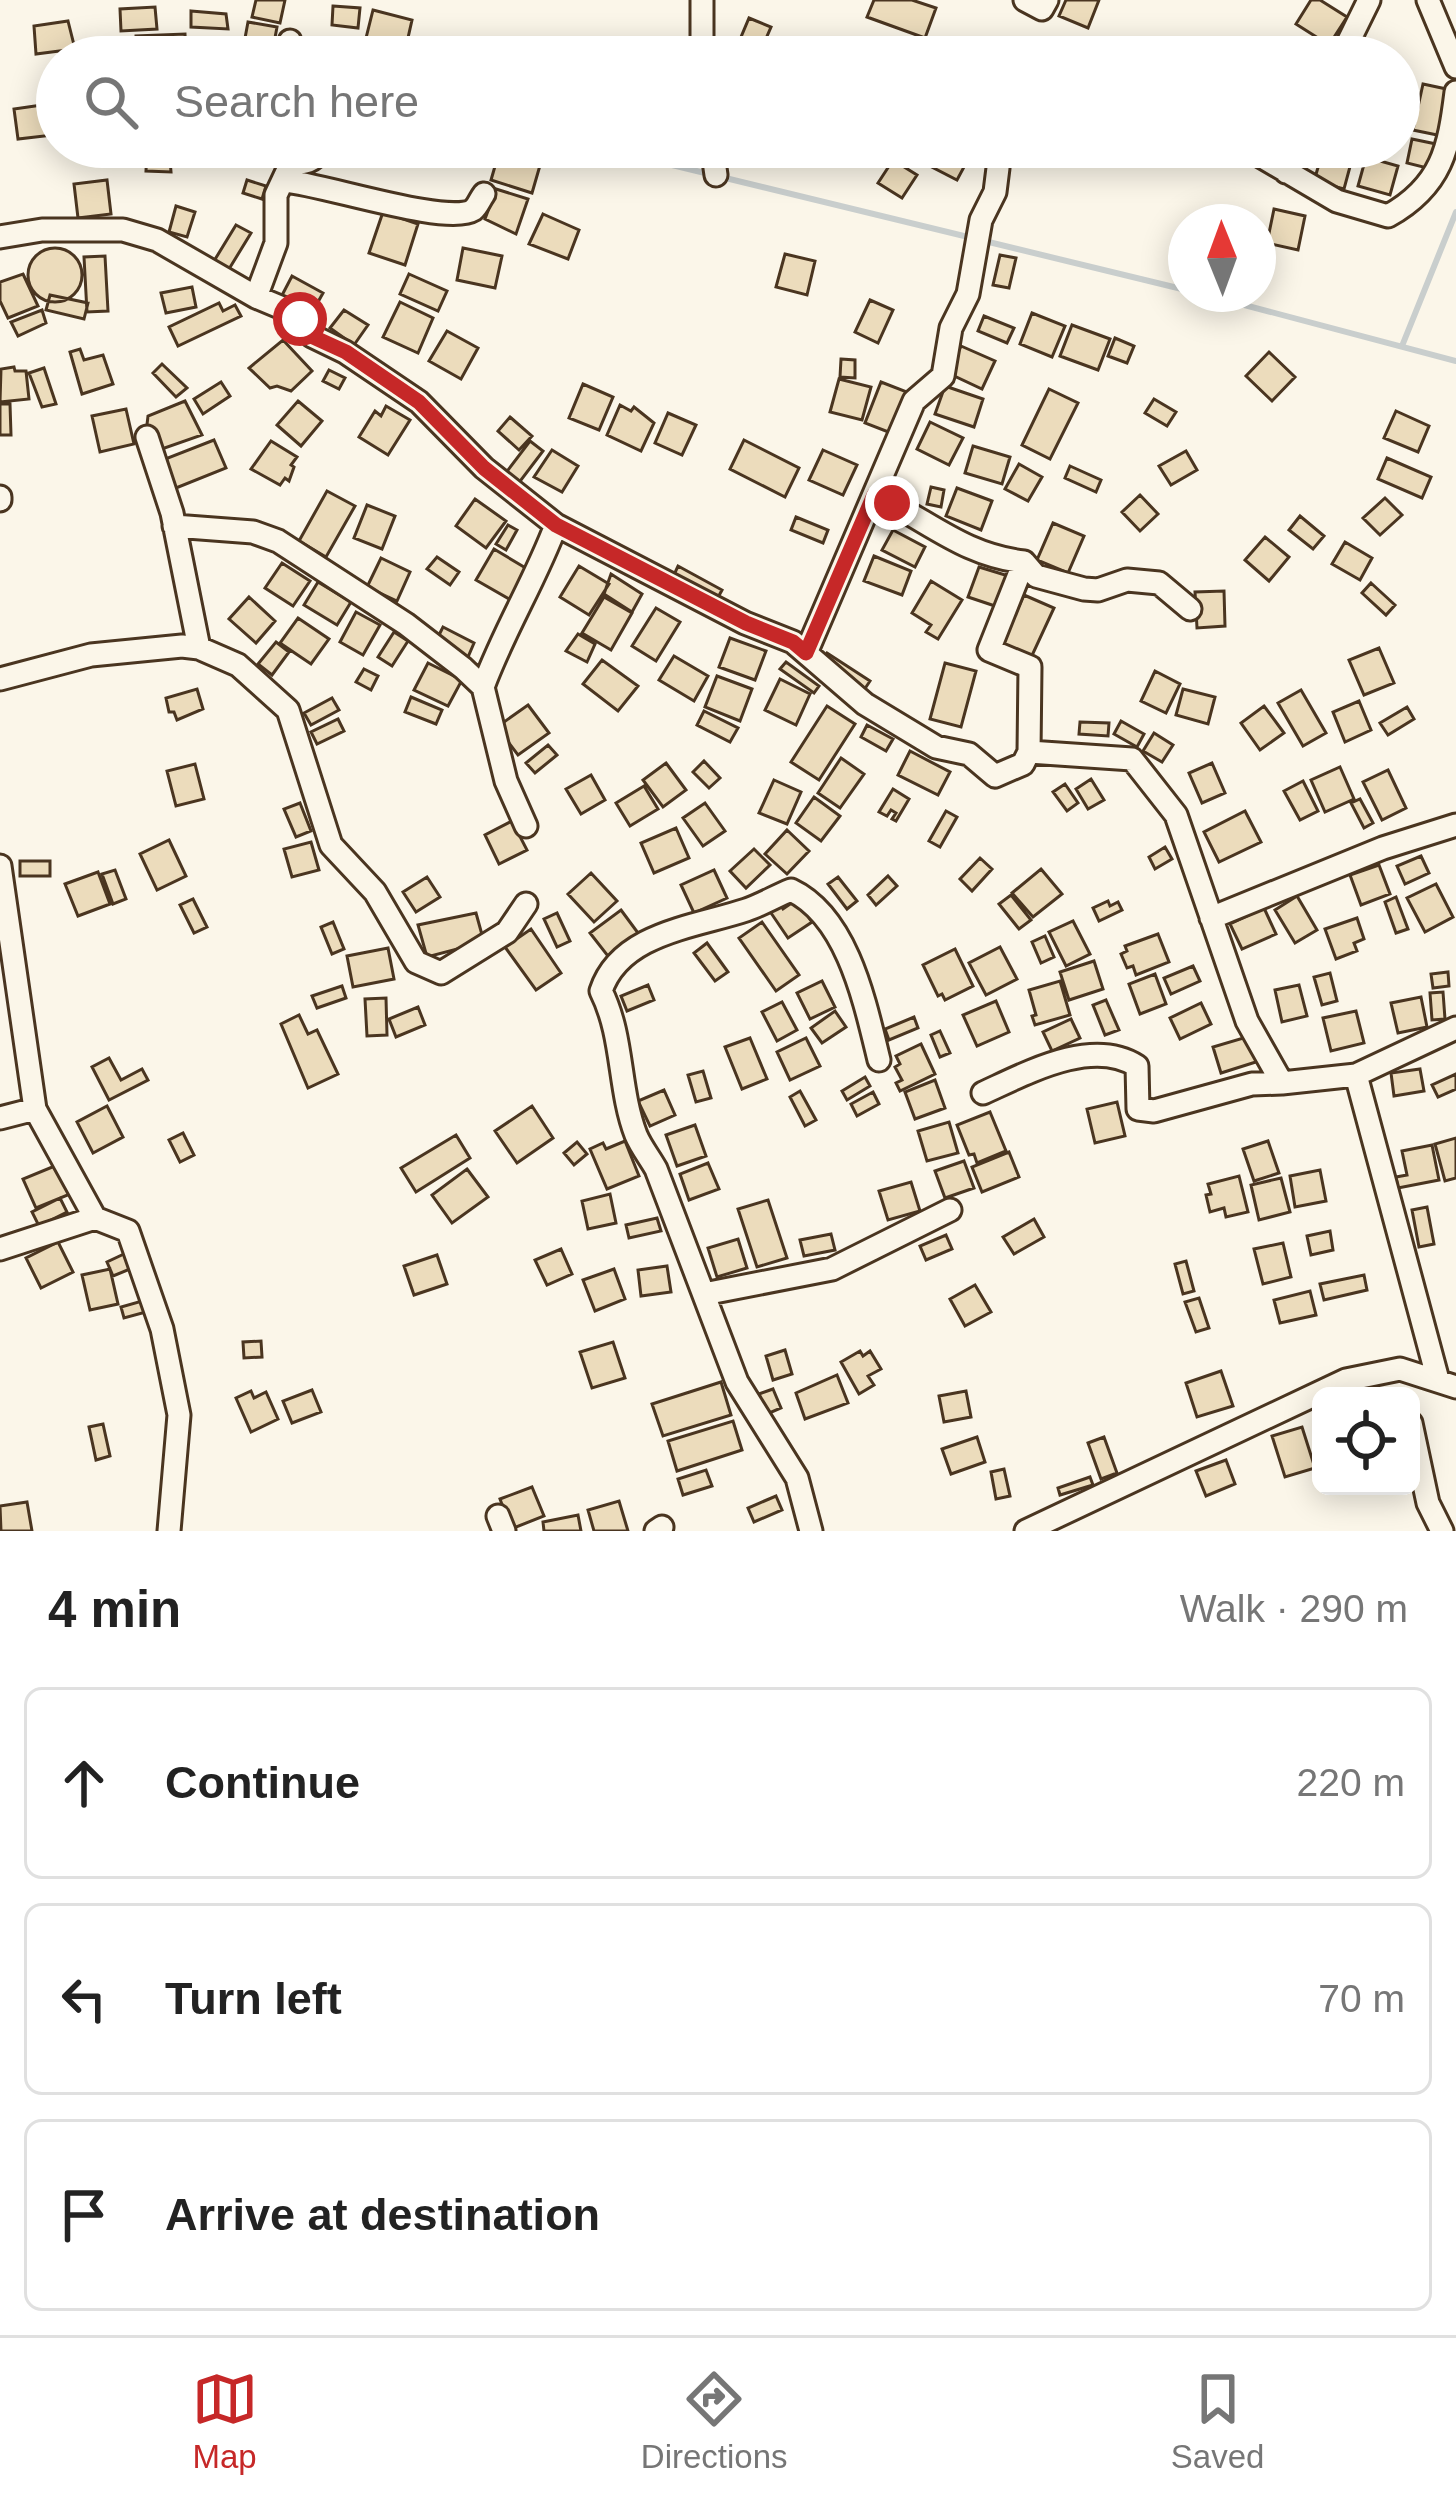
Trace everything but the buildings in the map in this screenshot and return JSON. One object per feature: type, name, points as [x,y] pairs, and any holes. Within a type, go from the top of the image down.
[{"type":"street","points":[[702,0],[702,36]]},
{"type":"street","points":[[1025,0],[1042,9],[1047,0]]},
{"type":"street","points":[[1351,36],[1369,0]]},
{"type":"street","points":[[1429,0],[1456,67]]},
{"type":"street","points":[[1280,168],[1336,201],[1388,216],[1441,169],[1456,92]]},
{"type":"street","points":[[256,297],[276,243],[276,195],[287,168]]},
{"type":"street","points":[[295,168],[318,184],[451,216],[473,210],[484,194]]},
{"type":"street","points":[[715,168],[716,176]]},
{"type":"street","points":[[806,653],[914,401],[944,376],[951,328],[968,294],[981,220],[995,192],[995,168]]},
{"type":"street","points":[[1286,172],[1288,168]]},
{"type":"street","points":[[0,237],[42,230],[123,230],[157,240],[256,297],[292,312],[311,336],[346,352],[419,402],[484,468],[556,525],[746,623],[793,642],[865,704],[936,747],[969,754],[995,776],[1023,764],[1029,752],[1030,668],[989,650],[1024,562]]},
{"type":"street","points":[[147,437],[174,526],[199,648]]},
{"type":"street","points":[[874,495],[942,536],[996,559],[1024,562],[1036,576],[1098,590],[1127,580],[1159,584],[1190,609]]},
{"type":"street","points":[[526,826],[506,781],[484,686],[556,525]]},
{"type":"street","points":[[174,526],[254,532],[278,541],[406,623],[484,686]]},
{"type":"street","points":[[0,679],[91,655],[199,648],[238,665],[288,710],[331,845],[375,892],[416,962],[441,973],[507,932],[526,904]]},
{"type":"street","points":[[1029,752],[1132,759],[1176,815],[1246,1021],[1282,1083]]},
{"type":"street","points":[[1211,918],[1383,848],[1456,824]]},
{"type":"street","points":[[0,866],[35,1109],[95,1219]]},
{"type":"street","points":[[812,1531],[797,1478],[737,1382],[656,1169],[637,1137],[613,1014],[601,991],[608,971],[647,939],[750,909],[790,890],[817,910],[850,954],[878,1060]]},
{"type":"street","points":[[983,1093],[1060,1061],[1099,1054],[1123,1057],[1138,1066],[1138,1109],[1154,1111],[1252,1084],[1356,1075],[1456,1028]]},
{"type":"street","points":[[1356,1075],[1447,1383]]},
{"type":"street","points":[[0,1118],[35,1109]]},
{"type":"street","points":[[704,1294],[832,1269],[950,1210]]},
{"type":"street","points":[[0,1249],[95,1219],[128,1232],[162,1329],[178,1415],[169,1531]]},
{"type":"street","points":[[1026,1531],[1346,1380],[1400,1370],[1447,1383]]},
{"type":"street","points":[[1400,1370],[1404,1387]]},
{"type":"street","points":[[1420,1465],[1428,1503],[1442,1531]]},
{"type":"waterway","points":[[684,168],[1168,286]]},
{"type":"waterway","points":[[1402,346],[1456,212]]},
{"type":"waterway","points":[[1271,312],[1456,361]]},
{"type":"route","points":[[300,319],[311,336],[346,352],[419,402],[484,468],[556,525],[746,623],[793,642],[806,653],[874,495],[892,503]]}]
